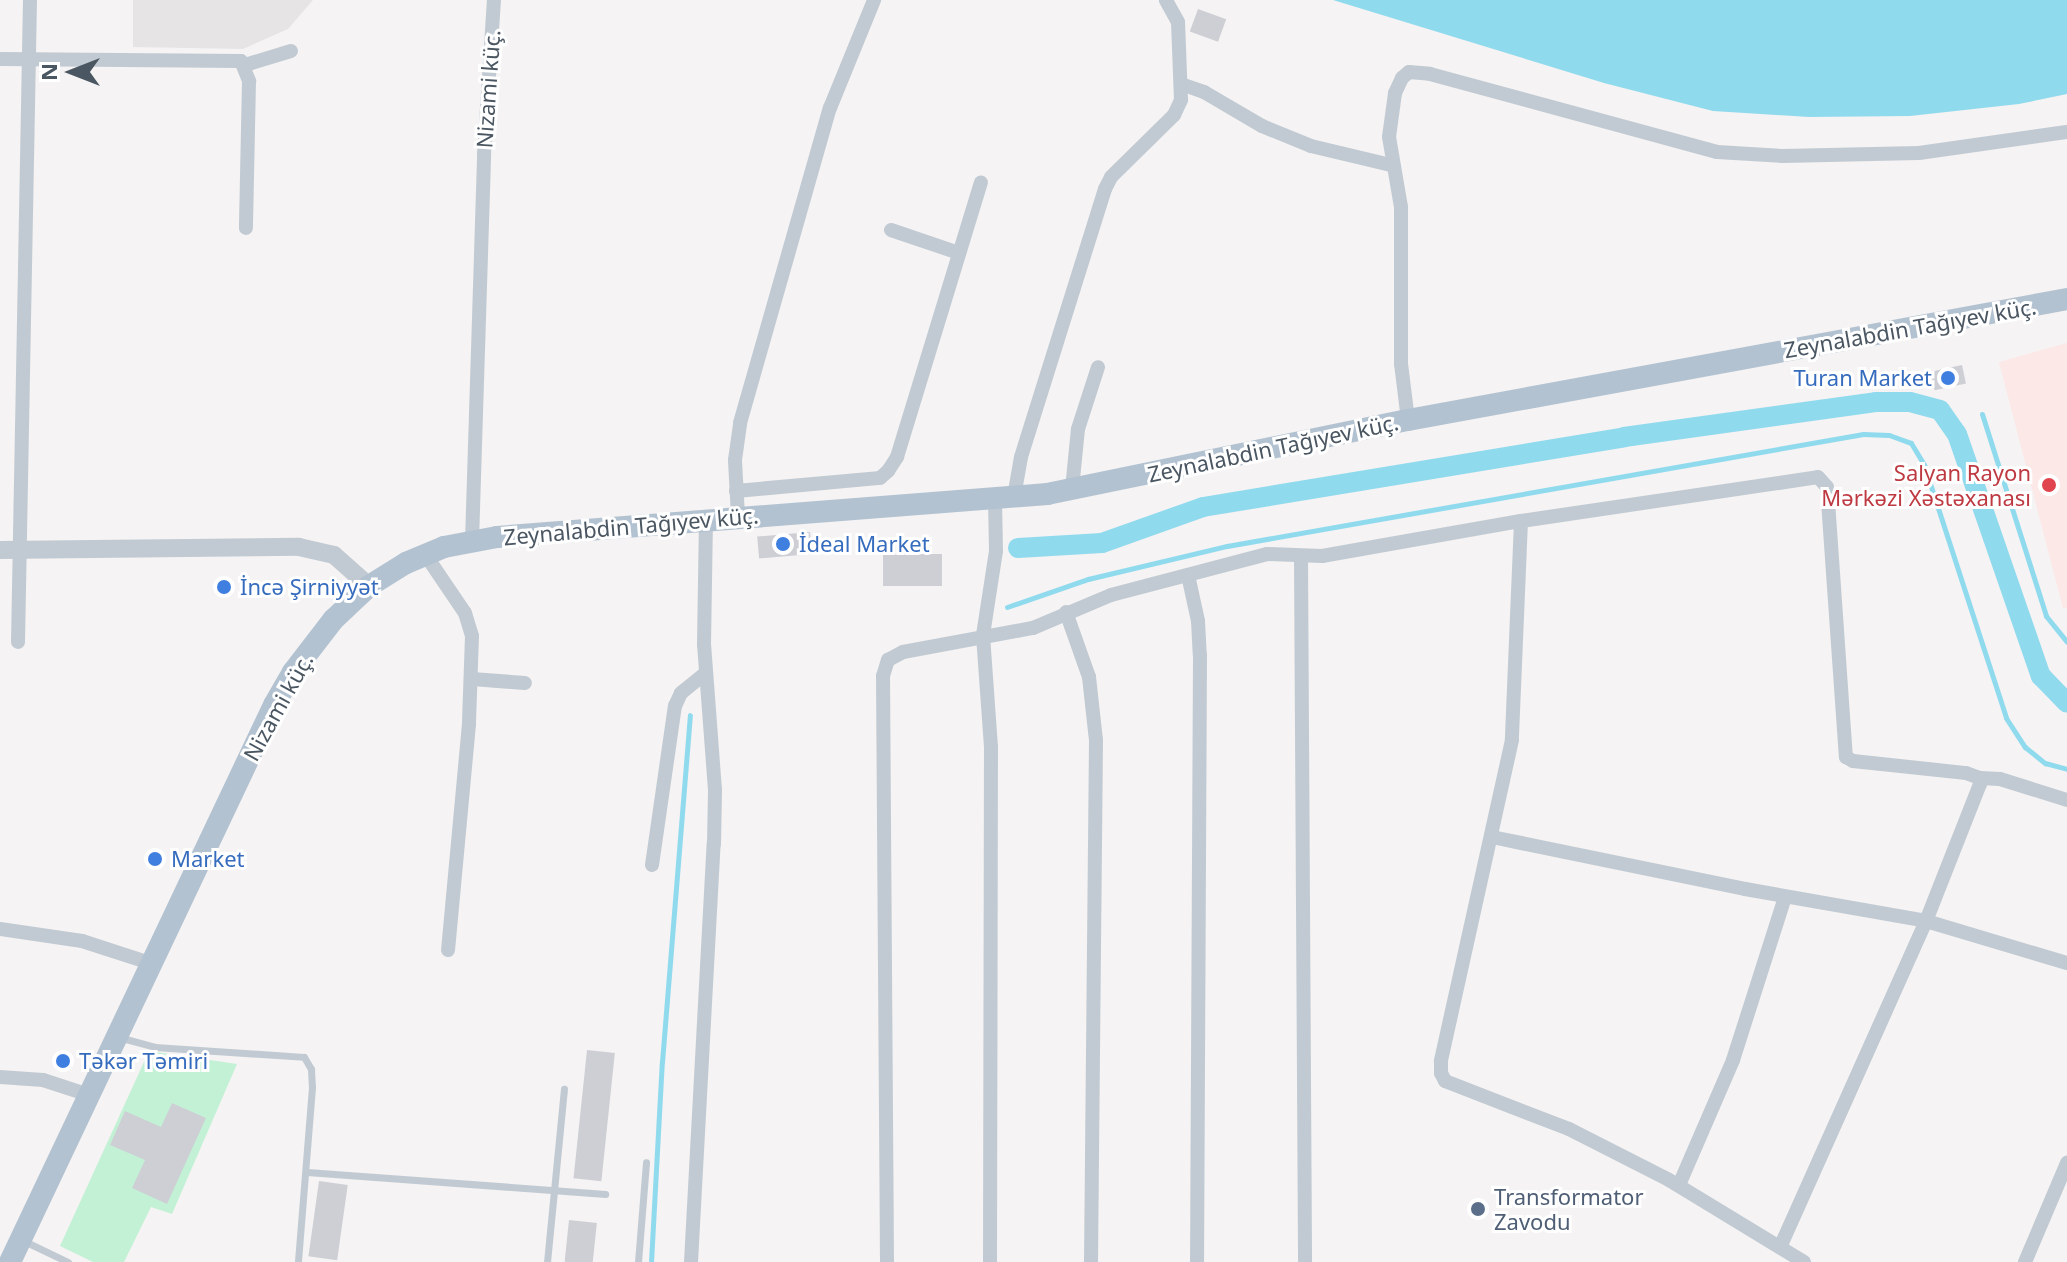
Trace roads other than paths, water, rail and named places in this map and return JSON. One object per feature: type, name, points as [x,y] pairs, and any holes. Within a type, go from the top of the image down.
[{"type":"main road","name":"Zeynalabdin Tağıyev küç.","points":[[472,541],[738,516],[1005,498],[1072,489],[1408,420],[2067,299]]},
{"type":"main road","name":"Nizami küç.","points":[[10,1262],[286,683],[333,620],[369,586],[425,554],[472,541]]},
{"type":"street","points":[[18,642],[30,0]]},
{"type":"street","name":"Nizami küç.","points":[[472,541],[484,154],[494,0]]},
{"type":"street","points":[[738,516],[735,460],[740,423],[830,108],[874,0]]},
{"type":"street","points":[[990,1262],[991,747],[983,635],[1005,498],[1021,457],[1105,189],[1111,177],[1174,115],[1181,100],[1178,22],[1166,0]]},
{"type":"street","points":[[0,59],[236,60],[245,65],[291,51]]},
{"type":"street","points":[[245,65],[249,81],[246,228]]},
{"type":"street","points":[[1408,420],[1401,364],[1401,207],[1391,165],[1389,137],[1395,93],[1402,78],[1409,72],[1430,74],[1717,152],[1782,156],[1919,153],[2067,132]]},
{"type":"street","points":[[1181,84],[1204,92],[1262,126],[1311,146],[1391,165]]},
{"type":"street","points":[[736,491],[880,478],[888,471],[902,442],[981,183]]},
{"type":"street","points":[[891,230],[959,253]]},
{"type":"street","points":[[1072,489],[1078,429],[1098,367]]},
{"type":"street","points":[[887,1262],[883,676],[888,660],[903,652],[1033,628],[1111,595],[1267,554],[1301,557],[1807,477],[1823,480],[1827,487],[1846,757],[1853,761],[2000,779],[2067,800]]},
{"type":"street","points":[[691,1262],[714,844],[715,790],[706,673],[706,519]]},
{"type":"street","points":[[1521,521],[1517,693],[1512,740],[1441,1061],[1445,1081],[1569,1129],[1679,1185],[1804,1262]]},
{"type":"street","points":[[0,550],[299,547],[334,555],[369,586]]},
{"type":"street","points":[[425,554],[465,613],[472,636],[472,679],[448,950]]},
{"type":"street","points":[[1301,557],[1305,1262]]},
{"type":"street","points":[[1188,575],[1198,621],[1200,655],[1197,1262]]},
{"type":"street","points":[[1066,612],[1089,677],[1096,740],[1091,1262]]},
{"type":"street","points":[[652,865],[675,706],[681,693],[706,673]]},
{"type":"street","points":[[472,679],[525,683]]},
{"type":"street","points":[[1780,1247],[1926,921],[1974,808],[1980,778]]},
{"type":"street","points":[[1492,837],[1785,897],[1926,921],[2067,963]]},
{"type":"street","points":[[1679,1185],[1733,1060],[1785,897]]},
{"type":"street","points":[[0,929],[82,941],[150,963]]},
{"type":"street","points":[[0,1077],[43,1080],[89,1095]]},
{"type":"street","points":[[2025,1262],[2067,1163]]},
{"type":"lane","points":[[116,1036],[155,1047],[304,1057],[311,1069],[312,1087],[298,1262]]},
{"type":"lane","points":[[547,1262],[564,1089]]},
{"type":"lane","points":[[638,1262],[646,1162]]},
{"type":"lane","points":[[307,1172],[605,1194]]},
{"type":"lane","points":[[20,1239],[68,1262]]},
{"type":"water","points":[[1333,0],[2067,0],[2067,94],[2019,104],[1910,116],[1809,117],[1713,111],[1604,83]]},
{"type":"waterway","points":[[1018,548],[1102,543],[1203,507],[1624,437],[1876,402],[1910,402],[1940,410],[1957,434],[2041,676],[2067,703]]},
{"type":"waterway","points":[[1982,414],[2046,616],[2067,642]]},
{"type":"waterway","points":[[1007,607],[1088,579],[1227,546],[1863,434],[1889,435],[1911,443],[1924,465],[2006,718],[2025,747],[2045,763],[2067,769]]},
{"type":"waterway","points":[[651,1262],[662,1062],[690,715]]},
{"type":"place","name":"Turan Market","points":[[1948,378]]},
{"type":"place","name":"Salyan Rayon Mərkəzi Xəstəxanası","points":[[2049,485]]},
{"type":"place","name":"İdeal Market","points":[[783,544]]},
{"type":"place","name":"İncə Şirniyyət","points":[[224,587]]},
{"type":"place","name":"Market","points":[[155,859]]},
{"type":"place","name":"Təkər Təmiri","points":[[63,1061]]},
{"type":"place","name":"Transformator Zavodu","points":[[1478,1209]]}]
